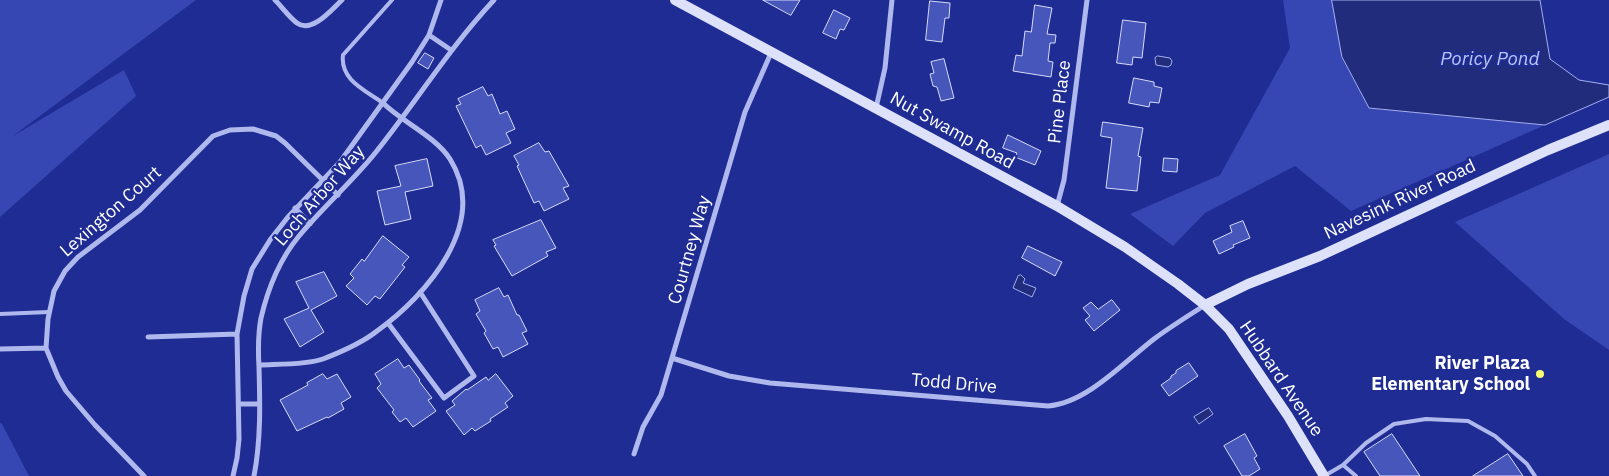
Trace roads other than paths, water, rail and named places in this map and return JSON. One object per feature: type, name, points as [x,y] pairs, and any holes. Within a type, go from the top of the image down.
[{"type":"main road","name":"Nut Swamp Road","points":[[675,0],[1057,206],[1125,247],[1205,305]]},
{"type":"main road","name":"Navesink River Road","points":[[1205,305],[1248,284],[1320,256],[1548,150],[1609,126]]},
{"type":"main road","name":"Hubbard Avenue","points":[[1205,305],[1229,329],[1267,384],[1325,476]]},
{"type":"street","points":[[276,0],[298,24],[309,26],[314,24],[342,0]]},
{"type":"street","name":"Loch Arbor Way","points":[[233,476],[239,439],[237,334],[241,308],[252,269],[270,240],[296,208],[340,162],[383,104],[429,35],[441,0]]},
{"type":"street","name":"Loch Arbor Way","points":[[254,476],[259,442],[258,346],[261,319],[273,280],[285,256],[299,236],[376,152],[451,50],[494,0]]},
{"type":"street","points":[[876,108],[885,68],[892,0]]},
{"type":"street","name":"Pine Place","points":[[1057,206],[1064,180],[1087,0]]},
{"type":"street","points":[[429,35],[451,50]]},
{"type":"street","name":"Courtney Way","points":[[634,454],[643,428],[661,395],[745,112],[771,53]]},
{"type":"street","points":[[259,366],[322,359],[376,332],[399,314],[420,292],[448,256],[457,238],[462,216],[461,190],[456,171],[444,152],[383,104]]},
{"type":"street","name":"Lexington Court","points":[[144,476],[95,425],[66,391],[58,378],[46,348],[49,312],[54,291],[65,271],[78,257],[140,210],[213,136],[230,130],[253,129],[264,132],[285,143],[338,195]]},
{"type":"street","points":[[296,208],[310,224]]},
{"type":"street","points":[[388,323],[444,398],[474,376],[420,292]]},
{"type":"street","name":"Todd Drive","points":[[672,358],[729,376],[770,383],[1038,405],[1058,405],[1083,396],[1156,337],[1205,305]]},
{"type":"street","points":[[148,337],[237,334]]},
{"type":"street","points":[[0,350],[46,348]]},
{"type":"street","points":[[239,404],[259,404]]},
{"type":"lane","points":[[383,104],[352,81],[344,71],[342,63],[343,55],[392,0]]},
{"type":"lane","points":[[0,314],[49,312]]},
{"type":"lane","points":[[1325,476],[1343,464],[1366,443],[1394,424],[1426,419],[1468,421],[1494,436],[1527,464],[1535,476]]},
{"type":"lane","points":[[1343,464],[1356,476]]},
{"type":"water","name":"Poricy Pond","points":[[1332,0],[1540,0],[1550,59],[1579,80],[1609,85],[1609,97],[1545,125],[1369,108],[1342,57]]},
{"type":"water","points":[[1158,56],[1170,58],[1172,61],[1171,65],[1168,67],[1156,65],[1155,58]]},
{"type":"water","points":[[1021,275],[1025,279],[1023,283],[1036,288],[1032,297],[1013,288],[1018,276]]},
{"type":"water","points":[[1209,408],[1213,414],[1199,424],[1194,417]]},
{"type":"place","name":"River Plaza Elementary School","points":[[1540,374]]}]
